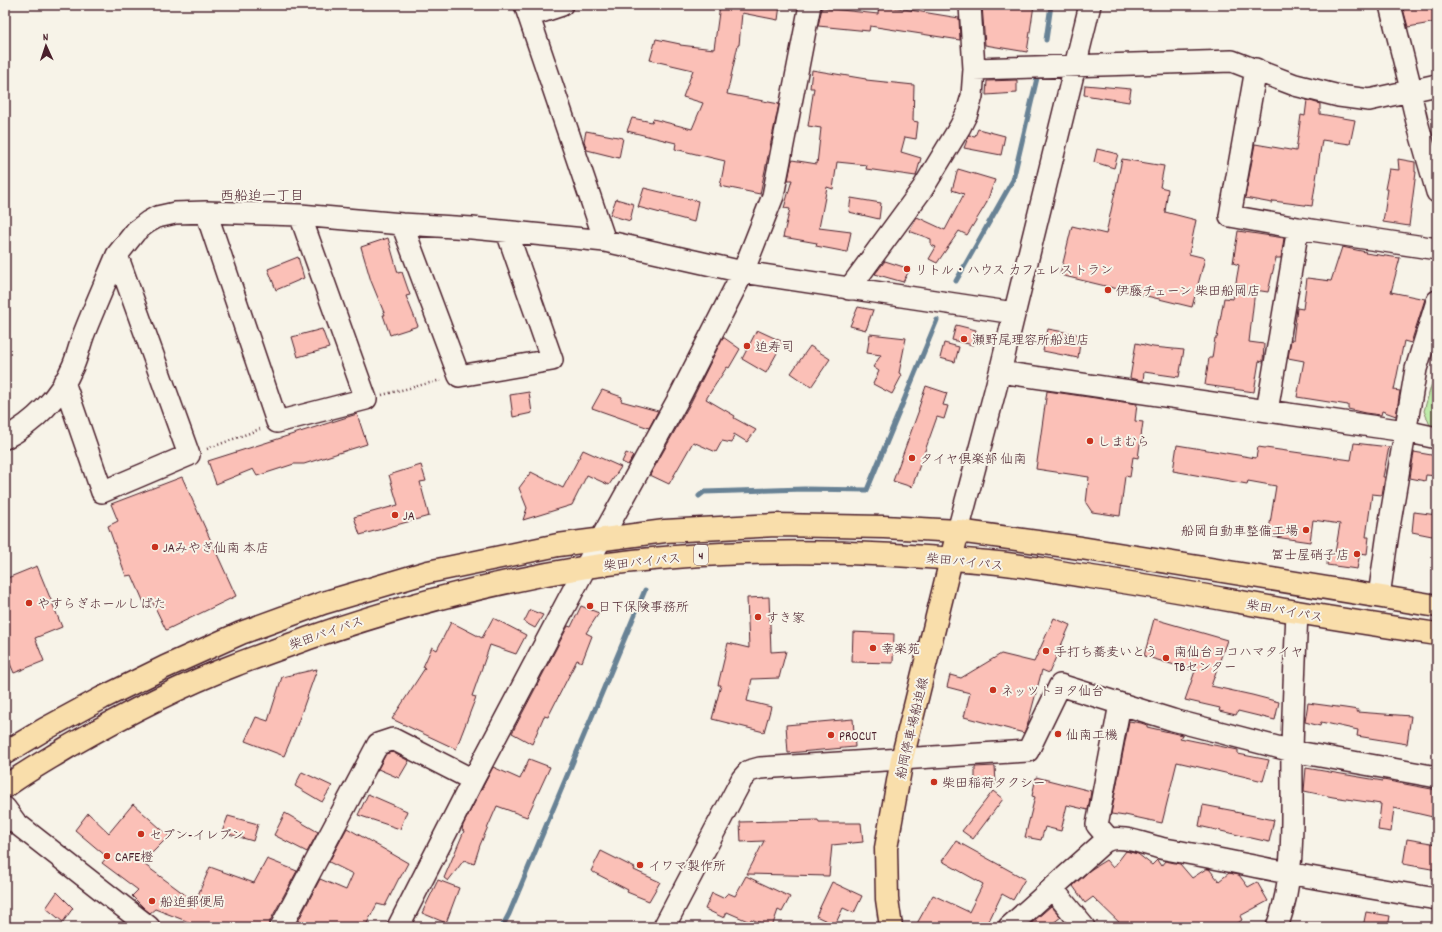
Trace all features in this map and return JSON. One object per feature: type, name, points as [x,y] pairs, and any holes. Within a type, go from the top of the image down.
[{"type":"main road","name":"柴田バイパス","points":[[5,753],[102,698],[165,667],[241,632],[316,606],[428,572],[558,545],[601,538],[665,531],[776,525],[884,527],[958,531],[1081,548],[1437,606]]},
{"type":"main road","name":"船岡停車場船迫線","points":[[891,927],[886,899],[886,848],[902,759],[958,531]]},
{"type":"main road","name":"柴田バイパス","points":[[5,787],[41,763],[101,728],[188,685],[233,666],[368,618],[435,598],[513,581],[585,568],[692,556],[760,552],[886,554],[991,562],[1145,585],[1297,612],[1437,634]]},
{"type":"street","points":[[562,5],[527,10],[605,241]]},
{"type":"street","points":[[398,927],[473,780],[601,538],[680,396],[743,272],[773,196],[810,5]]},
{"type":"street","points":[[849,289],[923,188],[967,113],[972,96],[974,70],[970,5]]},
{"type":"street","points":[[958,531],[1000,372],[1090,5]]},
{"type":"street","points":[[1390,5],[1410,85],[1410,92],[1417,122],[1433,160],[1437,192]]},
{"type":"street","points":[[974,70],[1232,61],[1295,85],[1339,96],[1369,100],[1437,85]]},
{"type":"street","points":[[1256,70],[1230,216],[1298,228],[1437,248]]},
{"type":"street","points":[[5,438],[30,422],[48,405],[64,382],[73,366],[78,348],[117,255],[136,232],[148,222],[157,217],[175,213],[206,212],[300,215],[402,224],[472,228],[605,241],[743,272],[1014,313]]},
{"type":"street","points":[[206,212],[277,422],[366,398],[300,215]]},
{"type":"street","points":[[402,224],[459,376],[552,360],[507,232]]},
{"type":"street","points":[[1267,411],[1298,228]]},
{"type":"street","points":[[64,382],[102,492],[189,455],[117,255]]},
{"type":"street","points":[[1379,596],[1388,533],[1416,369],[1437,301]]},
{"type":"street","points":[[1000,372],[1405,431],[1437,438]]},
{"type":"street","points":[[1277,927],[1282,913],[1289,873],[1292,823],[1292,751],[1297,612]]},
{"type":"street","points":[[664,927],[719,821],[742,779],[749,770],[760,768],[1028,751],[1060,685],[1173,720],[1292,751],[1437,777]]},
{"type":"street","points":[[1109,839],[1097,825],[1120,704]]},
{"type":"street","points":[[281,927],[378,744],[393,739],[473,780]]},
{"type":"street","points":[[5,808],[16,823],[149,927]]},
{"type":"street","points":[[1009,927],[1109,839],[1118,838],[1131,840],[1154,847],[1289,873],[1437,899]]},
{"type":"street","points":[[1052,888],[1084,927]]},
{"type":"path","points":[[366,398],[459,376]]},
{"type":"path","points":[[189,455],[277,422]]},
{"type":"green space","points":[[1437,365],[1437,431],[1432,430],[1424,411]]},
{"type":"building","points":[[720,5],[780,5],[778,20],[742,13],[739,45],[727,94],[779,104],[760,194],[720,186],[725,161],[675,149],[676,143],[627,131],[632,118],[652,122],[653,119],[692,129],[703,103],[683,97],[693,70],[650,60],[656,39],[680,45],[714,49]]},
{"type":"building","points":[[879,5],[959,18],[960,40],[870,26],[869,31],[818,26],[822,8],[878,14]]},
{"type":"building","points":[[982,5],[1034,5],[1027,52],[985,45]]},
{"type":"building","points":[[1402,5],[1437,5],[1437,22],[1408,27]]},
{"type":"building","points":[[812,70],[866,80],[914,85],[913,121],[918,122],[916,139],[905,137],[901,152],[921,158],[916,176],[866,169],[867,165],[837,162],[833,189],[827,187],[819,228],[851,232],[847,252],[816,246],[817,243],[783,237],[790,209],[784,208],[792,180],[788,180],[792,160],[817,164],[821,128],[808,126],[814,88],[810,88]]},
{"type":"building","points":[[1017,80],[1017,93],[986,95],[987,81]]},
{"type":"building","points":[[1085,85],[1131,89],[1129,102],[1084,95]]},
{"type":"building","points":[[1307,100],[1320,104],[1320,114],[1355,120],[1350,144],[1322,140],[1312,206],[1273,201],[1272,203],[1245,198],[1255,144],[1296,151],[1301,115],[1305,116]]},
{"type":"building","points":[[978,129],[1005,136],[1001,155],[964,148],[969,135],[975,136]]},
{"type":"building","points":[[586,131],[623,138],[619,158],[587,150],[584,141]]},
{"type":"building","points":[[1097,149],[1118,154],[1114,168],[1094,162]]},
{"type":"building","points":[[1122,159],[1164,166],[1160,187],[1168,189],[1165,212],[1196,220],[1189,254],[1205,258],[1192,307],[1060,275],[1072,226],[1106,234]]},
{"type":"building","points":[[1398,159],[1415,162],[1416,172],[1409,226],[1383,222],[1388,189],[1385,189],[1389,169],[1399,170]]},
{"type":"building","points":[[958,169],[995,180],[986,204],[967,235],[959,231],[937,263],[929,259],[936,247],[931,245],[931,239],[909,231],[917,217],[945,230],[964,194],[952,190]]},
{"type":"building","points":[[644,188],[698,201],[694,222],[638,207]]},
{"type":"building","points":[[851,198],[881,203],[879,219],[849,212]]},
{"type":"building","points":[[616,199],[634,204],[630,221],[610,215]]},
{"type":"building","points":[[1238,231],[1284,238],[1281,258],[1276,258],[1268,292],[1255,290],[1249,342],[1264,344],[1263,362],[1259,361],[1254,392],[1205,385],[1209,358],[1212,358],[1215,338],[1217,338],[1224,298],[1233,299],[1239,265],[1233,263]]},
{"type":"building","points":[[388,238],[398,273],[402,272],[410,295],[406,296],[418,326],[390,335],[383,315],[385,315],[371,281],[361,247]]},
{"type":"building","points":[[1342,247],[1366,252],[1365,253],[1400,258],[1391,292],[1425,299],[1411,343],[1404,341],[1394,390],[1400,391],[1396,416],[1382,411],[1381,415],[1365,413],[1348,409],[1348,405],[1297,397],[1304,361],[1288,358],[1291,340],[1293,340],[1297,308],[1303,309],[1307,278],[1331,281]]},
{"type":"building","points":[[298,257],[304,278],[276,290],[268,269]]},
{"type":"building","points":[[885,261],[910,269],[903,282],[875,274]]},
{"type":"building","points":[[858,307],[873,310],[866,330],[850,326]]},
{"type":"building","points":[[956,325],[976,330],[973,345],[952,340]]},
{"type":"building","points":[[322,329],[329,348],[298,357],[292,337]]},
{"type":"building","points":[[1048,329],[1081,335],[1078,358],[1043,351]]},
{"type":"building","points":[[757,330],[783,342],[766,373],[742,359]]},
{"type":"building","points":[[870,334],[906,338],[899,373],[902,375],[892,394],[873,384],[879,371],[873,367],[881,355],[867,353]]},
{"type":"building","points":[[723,337],[740,349],[729,368],[727,367],[706,399],[735,416],[734,418],[756,430],[747,442],[734,434],[732,443],[722,441],[716,452],[693,442],[669,484],[650,475],[691,402]]},
{"type":"building","points":[[944,343],[959,347],[955,362],[940,358]]},
{"type":"building","points":[[1136,343],[1153,347],[1184,350],[1179,377],[1144,372],[1143,381],[1130,378]]},
{"type":"building","points":[[810,346],[830,359],[811,387],[791,373]]},
{"type":"building","points":[[926,386],[947,393],[943,405],[948,406],[944,419],[937,417],[912,487],[893,481],[919,410]]},
{"type":"building","points":[[602,390],[622,397],[621,401],[658,411],[649,428],[592,408]]},
{"type":"building","points":[[1047,391],[1137,404],[1135,421],[1143,422],[1138,458],[1133,457],[1130,477],[1125,476],[1120,516],[1092,512],[1086,503],[1089,477],[1036,469]]},
{"type":"building","points":[[529,392],[532,413],[513,417],[510,395]]},
{"type":"building","points":[[357,414],[367,444],[304,464],[294,464],[257,476],[253,469],[216,484],[208,461]]},
{"type":"building","points":[[1354,443],[1389,447],[1383,477],[1385,477],[1382,495],[1372,494],[1366,537],[1369,537],[1367,554],[1360,553],[1357,569],[1327,565],[1328,552],[1335,553],[1340,524],[1313,520],[1310,542],[1268,536],[1276,486],[1248,481],[1247,484],[1173,471],[1177,445],[1256,458],[1258,447],[1351,460]]},
{"type":"building","points":[[583,450],[621,467],[609,485],[587,475],[572,505],[523,520],[527,508],[519,488],[531,472],[563,488]]},
{"type":"building","points":[[1414,452],[1437,456],[1437,476],[1426,475],[1425,481],[1410,478]]},
{"type":"building","points":[[626,453],[633,456],[628,465],[622,462]]},
{"type":"building","points":[[421,465],[426,481],[420,482],[429,516],[360,535],[354,517],[398,505],[389,475]]},
{"type":"building","points":[[182,477],[236,596],[166,630],[152,601],[145,605],[132,575],[126,576],[108,526],[118,521],[111,504]]},
{"type":"building","points":[[1414,512],[1437,515],[1437,537],[1412,532]]},
{"type":"building","name":"やすらぎホールしばた","points":[[37,566],[62,627],[35,638],[44,661],[14,673],[5,652],[5,579]]},
{"type":"building","points":[[769,597],[771,652],[786,651],[779,678],[752,679],[747,701],[771,707],[764,732],[712,719],[721,685],[718,685],[728,643],[749,648],[747,598]]},
{"type":"building","points":[[581,606],[599,613],[586,633],[592,636],[582,662],[577,660],[548,717],[544,716],[532,744],[512,733],[568,626],[571,627]]},
{"type":"building","points":[[530,610],[543,615],[535,628],[524,622]]},
{"type":"building","points":[[493,618],[526,635],[516,654],[490,645],[472,696],[476,697],[456,749],[392,719],[425,668],[423,667],[432,647],[437,650],[451,622],[482,638]]},
{"type":"building","points":[[1054,618],[1070,625],[1049,673],[1042,670],[1024,733],[964,717],[970,693],[947,687],[950,675],[961,678],[1001,654],[1034,662]]},
{"type":"building","points":[[1154,619],[1227,640],[1211,686],[1279,702],[1275,720],[1238,711],[1236,715],[1219,711],[1220,708],[1185,700],[1195,671],[1144,656]]},
{"type":"building","points":[[853,632],[894,634],[893,663],[852,662]]},
{"type":"building","points":[[317,669],[284,756],[245,741],[256,717],[268,721],[282,677]]},
{"type":"building","points":[[1308,703],[1358,710],[1357,712],[1411,716],[1407,744],[1357,736],[1358,730],[1321,722],[1320,726],[1305,722]]},
{"type":"building","points":[[853,719],[855,747],[788,753],[786,725]]},
{"type":"building","points":[[1129,721],[1147,725],[1147,727],[1182,735],[1180,738],[1238,750],[1238,754],[1269,760],[1263,781],[1177,762],[1162,823],[1125,815],[1111,814]]},
{"type":"building","points":[[392,752],[409,761],[399,778],[378,769],[386,754]]},
{"type":"building","points":[[529,759],[550,767],[527,817],[497,806],[480,845],[474,864],[464,860],[448,881],[444,878],[464,831],[462,830],[463,825],[493,767],[520,779]]},
{"type":"building","points":[[995,766],[996,784],[975,784],[975,767]]},
{"type":"building","points":[[1306,768],[1437,790],[1437,818],[1394,808],[1391,832],[1378,830],[1381,804],[1304,791]]},
{"type":"building","points":[[302,772],[332,786],[322,802],[295,786]]},
{"type":"building","points":[[1036,777],[1091,791],[1088,810],[1067,805],[1061,831],[1045,827],[1041,840],[1025,837],[1035,797],[1032,796]]},
{"type":"building","points":[[993,791],[1003,799],[973,839],[962,831]]},
{"type":"building","points":[[368,794],[407,811],[400,829],[358,815]]},
{"type":"building","points":[[133,804],[169,836],[144,861],[147,864],[145,865],[195,902],[210,867],[254,883],[267,859],[297,871],[270,921],[269,927],[246,927],[236,923],[235,927],[186,927],[189,922],[155,909],[150,913],[146,910],[132,896],[138,890],[102,863],[107,857],[75,830],[88,813],[109,833]]},
{"type":"building","points":[[1203,805],[1274,820],[1269,842],[1199,826]]},
{"type":"building","points":[[285,813],[318,832],[307,852],[274,835]]},
{"type":"building","points":[[228,816],[258,824],[253,841],[222,832]]},
{"type":"building","points":[[818,820],[819,823],[861,823],[863,842],[832,845],[829,876],[747,874],[764,841],[741,842],[740,822]]},
{"type":"building","points":[[347,828],[408,863],[385,906],[377,904],[365,927],[295,927],[320,879],[346,890],[353,874],[329,862]]},
{"type":"building","points":[[1407,839],[1437,844],[1437,870],[1403,864]]},
{"type":"building","points":[[956,841],[1025,879],[1013,900],[1002,894],[986,927],[915,927],[933,895],[969,912],[983,884],[942,861]]},
{"type":"building","points":[[601,851],[635,868],[634,870],[660,882],[649,901],[627,892],[628,890],[591,871]]},
{"type":"building","points":[[1126,851],[1138,854],[1152,865],[1157,860],[1161,866],[1165,861],[1180,864],[1192,878],[1206,869],[1209,869],[1219,881],[1229,873],[1239,875],[1248,887],[1257,882],[1268,901],[1240,916],[1242,920],[1232,927],[1124,927],[1093,897],[1085,903],[1073,886],[1090,870],[1106,860],[1113,868]]},
{"type":"building","points":[[746,876],[790,897],[782,912],[778,910],[772,927],[751,919],[750,922],[727,912],[724,918],[705,909],[712,893],[723,898],[728,893],[735,896]]},
{"type":"building","points":[[438,880],[459,888],[446,923],[422,913]]},
{"type":"building","points":[[832,882],[862,896],[854,913],[843,908],[835,925],[816,916]]},
{"type":"building","points":[[57,892],[73,908],[63,922],[46,908]]},
{"type":"building","points":[[1051,906],[1061,917],[1048,927],[1027,927]]},
{"type":"building","points":[[1366,912],[1390,916],[1388,927],[1363,927]]},
{"type":"waterway","points":[[1046,40],[1051,5]]},
{"type":"waterway","points":[[956,281],[1013,180],[1037,78]]},
{"type":"waterway","points":[[699,496],[704,492],[804,489],[867,490],[937,320]]},
{"type":"waterway","points":[[502,927],[509,914],[645,590]]},
{"type":"place","name":"リトル・ハウス カフェレストラン","points":[[907,269]]},
{"type":"place","name":"伊藤チェーン 柴田船岡店","points":[[1108,290]]},
{"type":"place","name":"瀬野尾理容所船迫店","points":[[964,339]]},
{"type":"place","name":"迫寿司","points":[[747,346]]},
{"type":"place","name":"しまむら","points":[[1090,441]]},
{"type":"place","name":"タイヤ倶楽部 仙南","points":[[912,458]]},
{"type":"place","name":"JA","points":[[395,515]]},
{"type":"place","name":"船岡自動車整備工場","points":[[1306,530]]},
{"type":"place","name":"JAみやぎ仙南 本店","points":[[155,547]]},
{"type":"place","name":"冨士屋硝子店","points":[[1357,554]]},
{"type":"place","name":"やすらぎホールしばた","points":[[29,603]]},
{"type":"place","name":"日下保険事務所","points":[[590,606]]},
{"type":"place","name":"すき家","points":[[758,617]]},
{"type":"place","name":"幸楽苑","points":[[873,648]]},
{"type":"place","name":"手打ち蕎麦いとう","points":[[1046,651]]},
{"type":"place","name":"南仙台ヨコハマタイヤ TBセンター","points":[[1166,658]]},
{"type":"place","name":"ネッツトヨタ仙台","points":[[993,690]]},
{"type":"place","name":"仙南工機","points":[[1058,734]]},
{"type":"place","name":"PROCUT","points":[[831,735]]},
{"type":"place","name":"柴田稲荷タクシー","points":[[934,782]]},
{"type":"place","name":"セブン-イレブン","points":[[141,834]]},
{"type":"place","name":"CAFE橙","points":[[107,856]]},
{"type":"place","name":"イワマ製作所","points":[[640,865]]},
{"type":"place","name":"船迫郵便局","points":[[152,901]]},
{"type":"district","name":"西船迫一丁目","points":[[262,195]]}]
